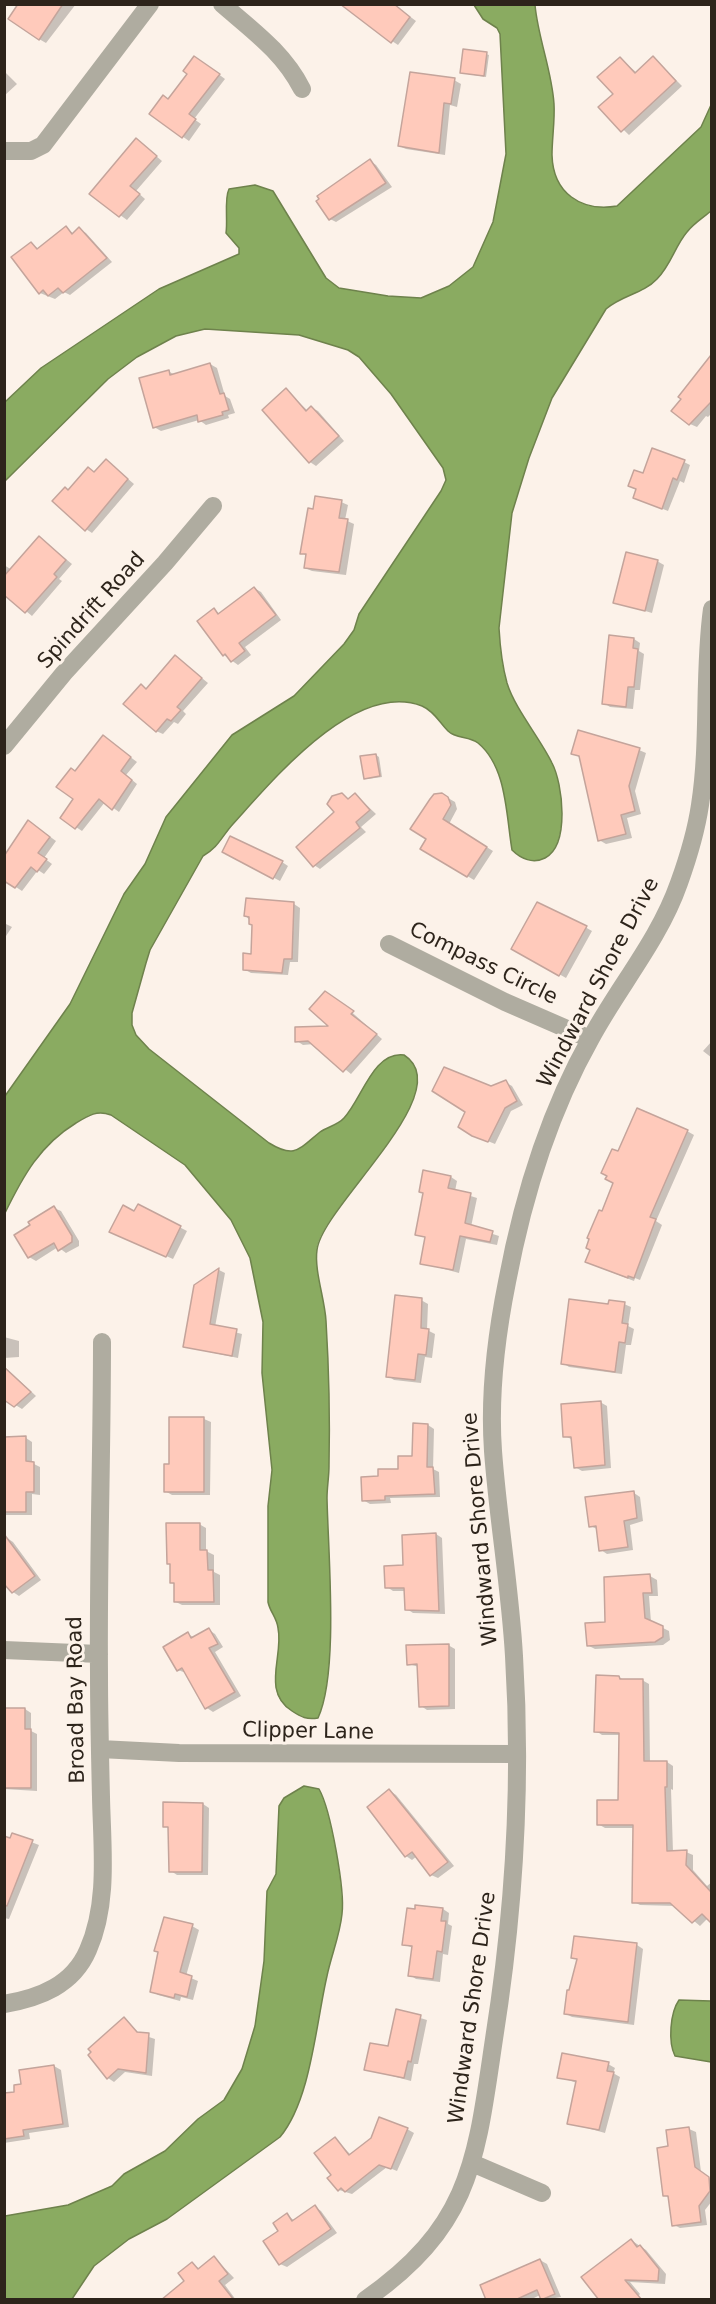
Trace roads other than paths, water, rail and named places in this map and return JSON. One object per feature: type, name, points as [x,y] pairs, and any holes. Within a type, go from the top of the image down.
[{"type":"street","points":[[4,151],[31,151],[43,145],[120,48],[150,4]]},
{"type":"street","points":[[222,4],[276,50],[302,89]]},
{"type":"street","name":"Spindrift Road","points":[[4,747],[64,673],[165,563],[213,506]]},
{"type":"street","name":"Windward Shore Drive","points":[[365,2300],[433,2241],[450,2218],[472,2163],[484,2105],[511,1917],[517,1754],[515,1662],[508,1570],[493,1449],[492,1392],[496,1345],[506,1284],[535,1163],[590,1038],[659,927],[677,887],[691,846],[700,803],[706,647],[711,609]]},
{"type":"street","name":"Compass Circle","points":[[389,944],[505,1002],[590,1038]]},
{"type":"street","name":"Broad Bay Road","points":[[4,2004],[29,2000],[65,1981],[87,1953],[95,1931],[103,1862],[99,1654],[102,1342]]},
{"type":"street","points":[[4,1650],[99,1654]]},
{"type":"street","name":"Clipper Lane","points":[[100,1749],[179,1753],[517,1754]]},
{"type":"street","points":[[472,2163],[542,2193]]}]
